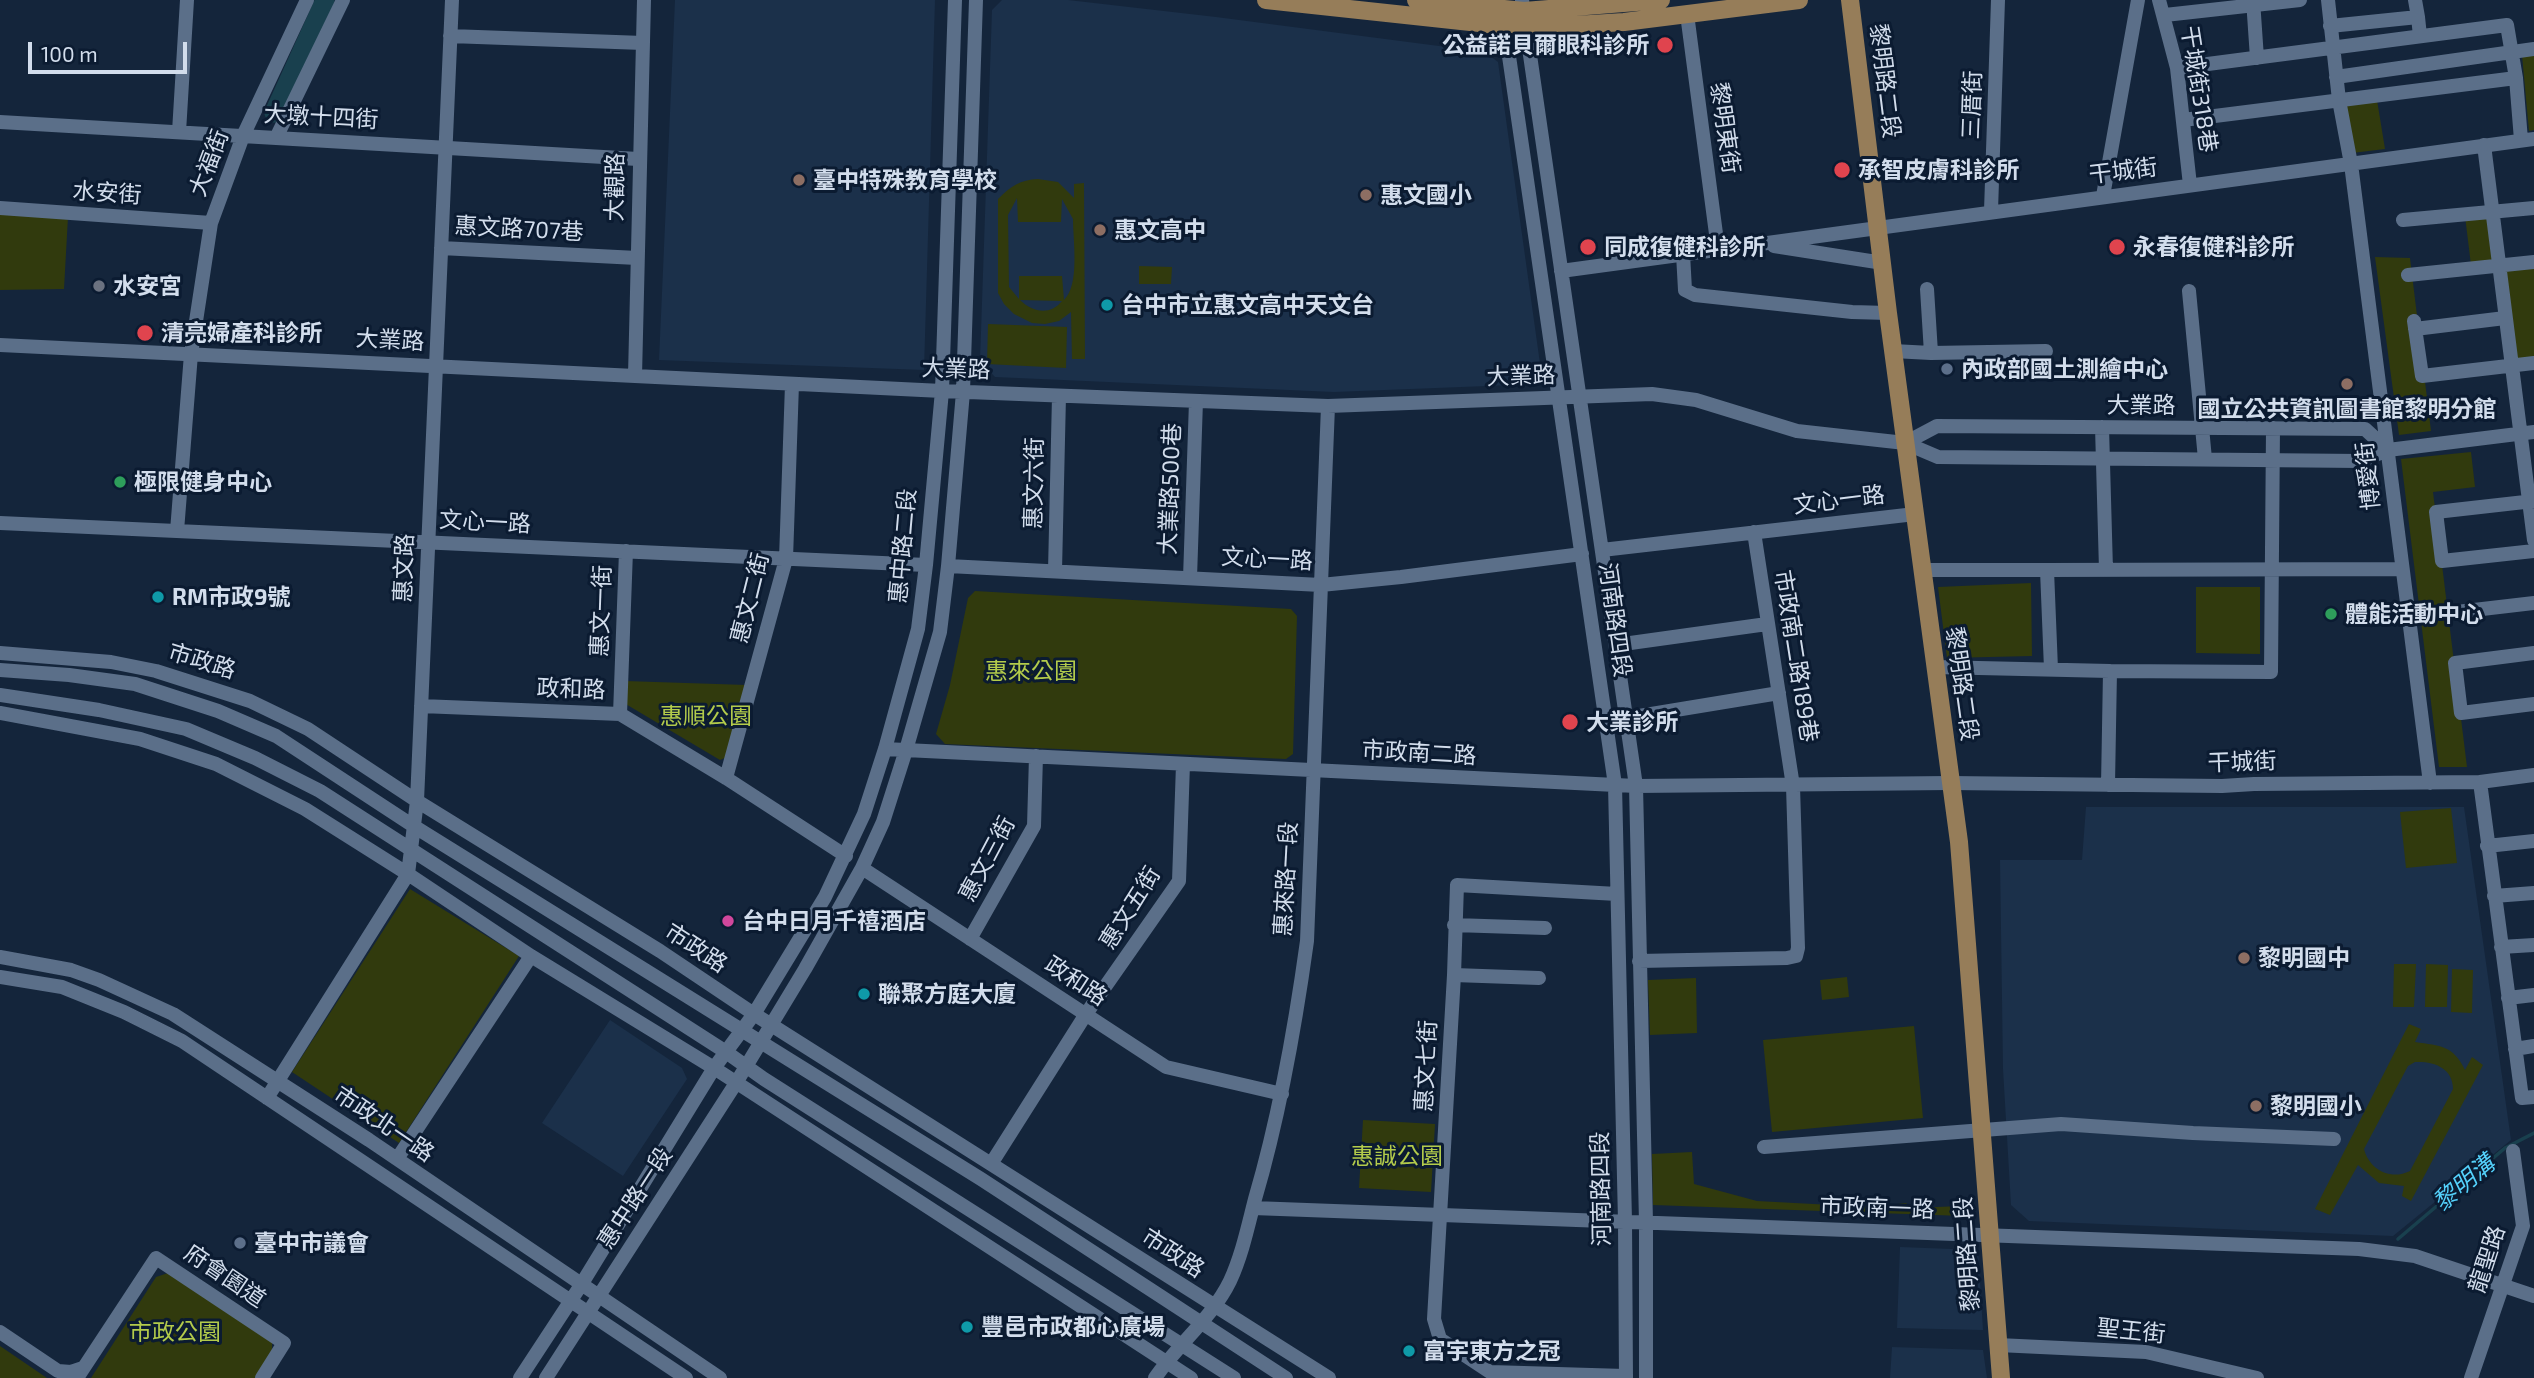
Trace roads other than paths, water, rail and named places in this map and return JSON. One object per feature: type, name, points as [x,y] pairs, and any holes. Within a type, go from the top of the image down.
[{"type":"main road","points":[[1266,0],[1524,13],[1624,22],[1799,0]]},
{"type":"main road","points":[[1416,0],[1502,12]]},
{"type":"main road","points":[[1524,13],[1661,0]]},
{"type":"main road","name":"黎明路二段","points":[[1850,0],[1888,313],[1959,842],[2001,1378]]},
{"type":"street","points":[[179,132],[187,0]]},
{"type":"street","name":"大福街","points":[[177,531],[191,354],[211,223],[243,136],[307,0]]},
{"type":"street","points":[[276,138],[343,0]]},
{"type":"street","name":"惠文路","points":[[267,1098],[408,874],[412,851],[417,801],[452,0]]},
{"type":"street","name":"大觀路","points":[[635,376],[638,159],[644,0]]},
{"type":"street","name":"惠中路二段","points":[[726,1052],[754,1014],[825,897],[846,856],[864,814],[885,749],[918,629],[942,391],[955,0]]},
{"type":"street","name":"惠中路二段","points":[[762,1042],[862,868],[883,822],[940,632],[963,392],[976,0]]},
{"type":"street","name":"三厝街","points":[[1991,211],[1998,0]]},
{"type":"street","points":[[2103,196],[2138,0]]},
{"type":"street","name":"干城街318巷","points":[[2159,0],[2177,68],[2190,185]]},
{"type":"street","points":[[2165,15],[2300,0]]},
{"type":"street","name":"博愛街","points":[[2328,0],[2430,783]]},
{"type":"street","points":[[2415,0],[2420,36]]},
{"type":"street","points":[[2254,3],[2257,58]]},
{"type":"street","name":"河南路四段","points":[[1502,12],[1615,785],[1626,1377]]},
{"type":"street","name":"河南路四段","points":[[1524,13],[1636,786],[1646,1222],[1646,1378]]},
{"type":"street","name":"黎明東街","points":[[1686,14],[1718,249]]},
{"type":"street","points":[[2330,26],[2418,17]]},
{"type":"street","points":[[2177,68],[2507,25],[2528,139]]},
{"type":"street","points":[[450,36],[643,43]]},
{"type":"street","points":[[2336,77],[2534,49]]},
{"type":"street","points":[[2183,120],[2516,78]]},
{"type":"street","name":"大墩十四街","points":[[0,122],[638,159]]},
{"type":"street","name":"干城街","points":[[1562,271],[2528,139]]},
{"type":"street","points":[[2484,145],[2512,366],[2527,433],[2534,540]]},
{"type":"street","name":"水安街","points":[[0,208],[211,223]]},
{"type":"street","points":[[2403,220],[2534,208]]},
{"type":"street","points":[[1759,243],[1883,262]]},
{"type":"street","name":"惠文路707巷","points":[[441,248],[637,258]]},
{"type":"street","points":[[1683,254],[1685,290],[1695,295],[1852,312],[1888,313]]},
{"type":"street","points":[[2408,275],[2534,262]]},
{"type":"street","points":[[1927,289],[1931,354]]},
{"type":"street","points":[[2189,292],[2205,459]]},
{"type":"street","points":[[2505,318],[2415,325],[2422,376],[2534,363]]},
{"type":"street","name":"大業路","points":[[0,345],[963,392],[1328,406],[1652,394],[1696,400],[1797,431],[1905,443],[1938,457],[2360,461],[2388,450],[2365,429],[1937,426],[1905,443]]},
{"type":"street","points":[[1893,351],[1931,354],[2046,351]]},
{"type":"street","name":"惠文二街","points":[[726,778],[786,559],[792,384]]},
{"type":"street","name":"惠文六街","points":[[1055,571],[1059,396]]},
{"type":"street","name":"大業路500巷","points":[[1190,578],[1196,401]]},
{"type":"street","name":"惠來路一段","points":[[1155,1378],[1215,1307],[1230,1280],[1253,1209],[1282,1094],[1296,1022],[1307,941],[1328,406]]},
{"type":"street","points":[[2102,427],[2106,570]]},
{"type":"street","points":[[1935,667],[2271,672],[2273,428]]},
{"type":"street","points":[[2388,450],[2527,433]]},
{"type":"street","points":[[2532,502],[2436,512],[2442,561],[2534,551]]},
{"type":"street","name":"文心一路","points":[[1602,550],[1915,514]]},
{"type":"street","name":"文心一路","points":[[0,523],[926,565]]},
{"type":"street","name":"市政南二路189巷","points":[[1639,961],[1796,956],[1798,948],[1793,786],[1754,533]]},
{"type":"street","name":"惠文一街","points":[[620,714],[626,551]]},
{"type":"street","name":"文心一路","points":[[948,566],[1321,585],[1401,578],[1582,554]]},
{"type":"street","points":[[1922,570],[2402,569]]},
{"type":"street","points":[[2047,570],[2051,669]]},
{"type":"street","points":[[2448,613],[2534,603]]},
{"type":"street","points":[[1616,645],[1767,624]]},
{"type":"street","name":"市政路","points":[[0,653],[111,662],[156,671],[250,701],[308,729],[417,801],[660,951],[754,1014],[1329,1378]]},
{"type":"street","points":[[2534,653],[2455,663],[2461,713],[2534,704]]},
{"type":"street","name":"市政路","points":[[0,670],[69,675],[135,684],[218,711],[276,736],[415,827],[981,1179],[1192,1333],[1234,1378]]},
{"type":"street","points":[[2108,785],[2110,671]]},
{"type":"street","points":[[1627,718],[1779,693]]},
{"type":"street","name":"市政路","points":[[0,695],[99,710],[186,729],[255,758],[320,791],[746,1066],[1192,1333],[1286,1378]]},
{"type":"street","name":"政和路","points":[[421,706],[620,714],[726,778],[846,856]]},
{"type":"street","points":[[0,713],[140,739],[216,764],[305,809],[531,956],[714,1068],[1191,1378]]},
{"type":"street","name":"市政南二路","points":[[885,749],[1636,786],[1950,783]]},
{"type":"street","name":"惠文三街","points":[[970,939],[1034,826],[1036,756]]},
{"type":"street","name":"惠文五街","points":[[990,1164],[1086,1014],[1179,881],[1183,764]]},
{"type":"street","name":"干城街","points":[[1950,783],[2222,786],[2480,782],[2534,775]]},
{"type":"street","points":[[2480,782],[2522,1098],[2534,1097]]},
{"type":"street","points":[[2487,846],[2534,841]]},
{"type":"street","name":"政和路","points":[[862,868],[1166,1068],[1282,1094]]},
{"type":"street","name":"惠文七街","points":[[1617,894],[1457,885],[1434,1319],[1440,1339],[1490,1372],[1626,1377]]},
{"type":"street","points":[[2494,896],[2534,892]]},
{"type":"street","points":[[1455,925],[1545,928]]},
{"type":"street","points":[[2501,947],[2534,944]]},
{"type":"street","points":[[397,1159],[531,956]]},
{"type":"street","name":"市政北一路","points":[[0,957],[71,970],[173,1014],[397,1159],[720,1378]]},
{"type":"street","points":[[1454,975],[1539,978]]},
{"type":"street","name":"市政北一路","points":[[0,977],[62,987],[124,1012],[182,1041],[686,1378]]},
{"type":"street","points":[[2508,998],[2534,995]]},
{"type":"street","name":"惠中路一段","points":[[546,1378],[762,1042]]},
{"type":"street","points":[[2515,1049],[2534,1046]]},
{"type":"street","name":"惠中路一段","points":[[520,1378],[726,1052]]},
{"type":"street","points":[[1764,1147],[1866,1140],[1929,1132],[1982,1131],[2061,1124],[2334,1139]]},
{"type":"street","name":"龍聖路","points":[[2471,1378],[2523,1226],[2513,1151]]},
{"type":"street","name":"市政南一路","points":[[1253,1209],[2359,1249],[2416,1256],[2534,1296]]},
{"type":"street","name":"府會園道","points":[[80,1373],[156,1258],[284,1343],[262,1378]]},
{"type":"street","points":[[0,1332],[61,1374],[80,1373]]},
{"type":"street","name":"聖王街","points":[[1998,1345],[2146,1352],[2258,1378]]},
{"type":"waterway","points":[[274,113],[325,0]]},
{"type":"waterway","name":"黎明溝","points":[[2398,1239],[2505,1148],[2534,1133]]},
{"type":"place","name":"公益諾貝爾眼科診所","points":[[1665,45]]},
{"type":"place","name":"承智皮膚科診所","points":[[1842,170]]},
{"type":"place","name":"臺中特殊教育學校","points":[[799,180]]},
{"type":"place","name":"惠文國小","points":[[1366,195]]},
{"type":"place","name":"惠文高中","points":[[1100,230]]},
{"type":"place","name":"同成復健科診所","points":[[1588,247]]},
{"type":"place","name":"永春復健科診所","points":[[2117,247]]},
{"type":"place","name":"水安宮","points":[[99,286]]},
{"type":"place","name":"台中市立惠文高中天文台","points":[[1107,305]]},
{"type":"place","name":"清亮婦產科診所","points":[[145,333]]},
{"type":"place","name":"內政部國土測繪中心","points":[[1947,369]]},
{"type":"place","name":"國立公共資訊圖書館黎明分館","points":[[2347,384]]},
{"type":"place","name":"極限健身中心","points":[[120,482]]},
{"type":"place","name":"RM市政9號","points":[[158,597]]},
{"type":"place","name":"體能活動中心","points":[[2331,614]]},
{"type":"place","name":"大業診所","points":[[1570,722]]},
{"type":"place","name":"台中日月千禧酒店","points":[[728,921]]},
{"type":"place","name":"黎明國中","points":[[2244,958]]},
{"type":"place","name":"聯聚方庭大廈","points":[[864,994]]},
{"type":"place","name":"黎明國小","points":[[2256,1106]]},
{"type":"place","name":"臺中市議會","points":[[240,1243]]},
{"type":"place","name":"豐邑市政都心廣場","points":[[967,1327]]},
{"type":"place","name":"富宇東方之冠","points":[[1409,1351]]},
{"type":"park label","name":"惠來公園","points":[[1031,671]]},
{"type":"park label","name":"惠順公園","points":[[706,716]]},
{"type":"park label","name":"惠誠公園","points":[[1397,1156]]},
{"type":"park label","name":"市政公園","points":[[175,1332]]}]
